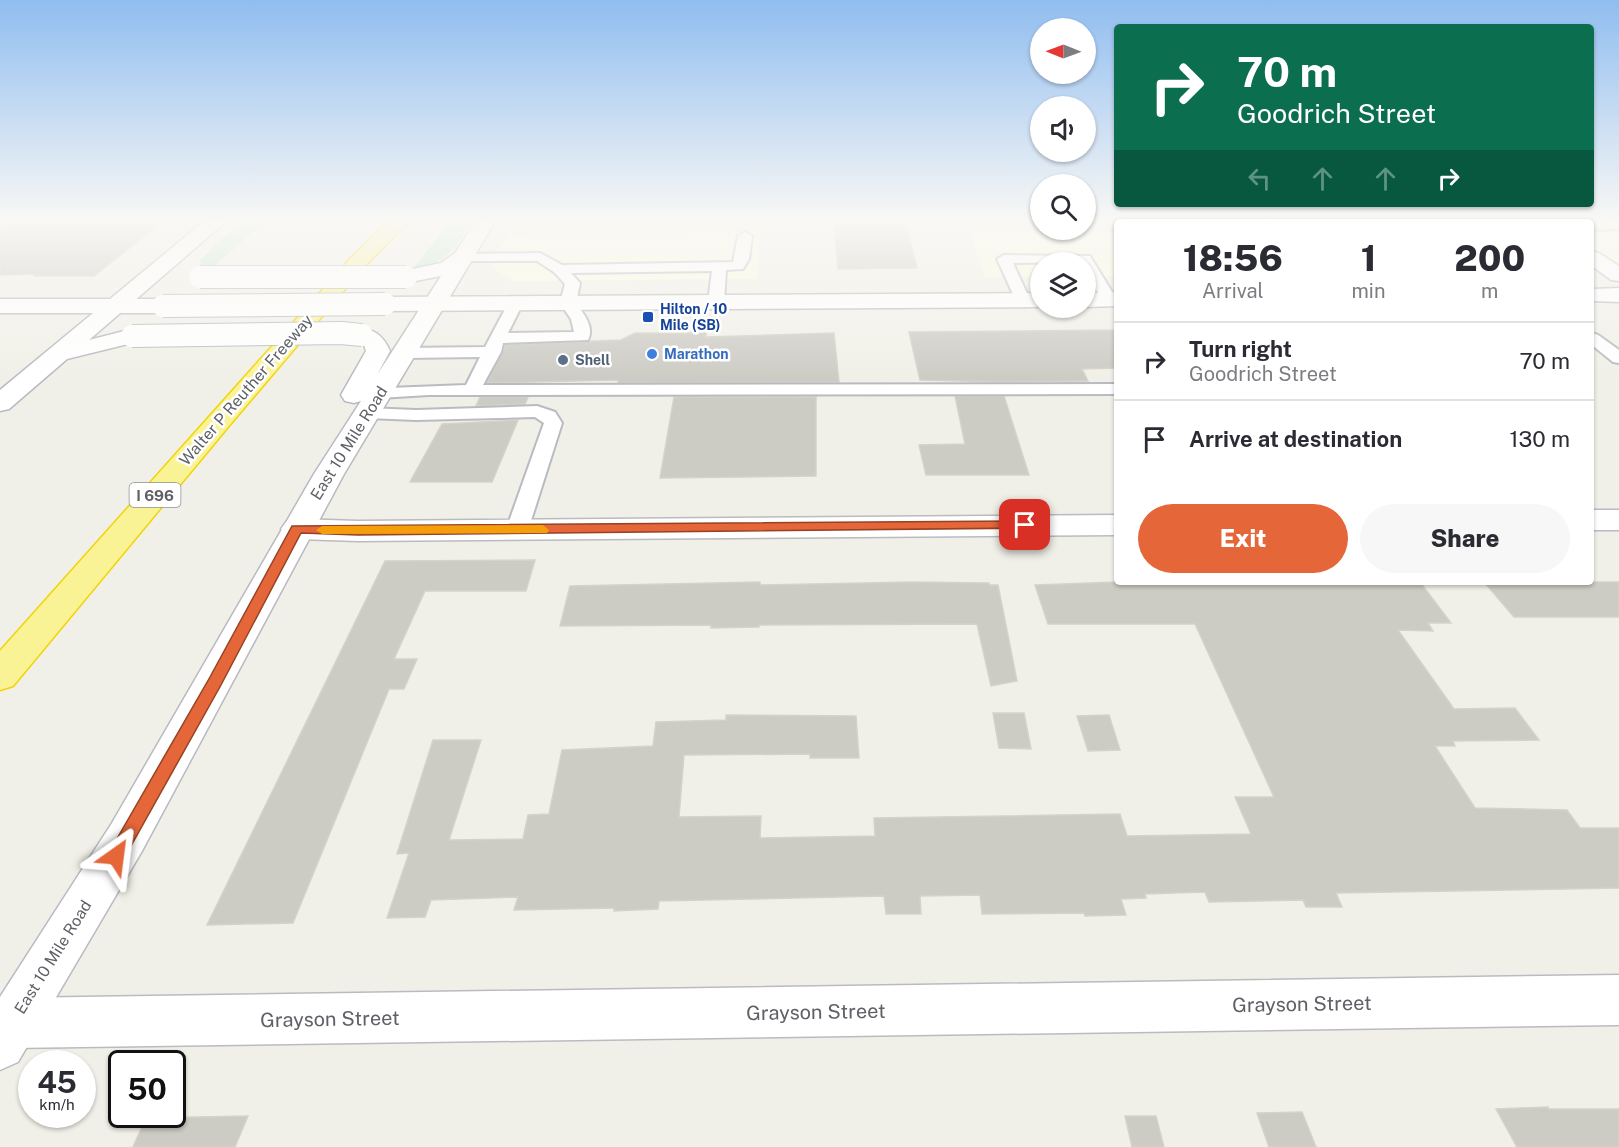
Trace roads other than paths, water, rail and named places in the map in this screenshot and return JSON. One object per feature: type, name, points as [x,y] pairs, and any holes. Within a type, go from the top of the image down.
[{"type":"highway","name":"Walter P Reuther Freeway","points":[[0,676],[350,272]]},
{"type":"street","points":[[0,403],[157,272]]},
{"type":"street","points":[[188,272],[200,278],[406,277],[432,272]]},
{"type":"street","name":"East 10 Mile Road","points":[[6,1034],[127,837],[367,400],[405,352],[455,272]]},
{"type":"street","points":[[1594,295],[1619,295]]},
{"type":"street","points":[[0,306],[1030,300]]},
{"type":"street","points":[[1096,300],[1113,300]]},
{"type":"street","points":[[48,363],[93,345],[132,336],[329,333],[362,335],[374,341],[378,351],[367,400]]},
{"type":"street","points":[[1594,520],[1619,520]]},
{"type":"street","points":[[297,529],[517,530],[1114,525]]},
{"type":"street","name":"Grayson Street","points":[[6,1034],[1619,1000]]},
{"type":"lane","points":[[405,352],[582,337],[583,333],[576,314],[568,303],[573,283],[561,272]]},
{"type":"lane","points":[[716,302],[719,272]]},
{"type":"lane","points":[[1012,272],[1030,298]]},
{"type":"lane","points":[[1096,275],[1113,300]]},
{"type":"lane","points":[[472,390],[515,303]]},
{"type":"lane","points":[[1594,339],[1619,358]]},
{"type":"lane","points":[[367,400],[472,390],[1114,389]]},
{"type":"lane","points":[[367,400],[416,415],[537,411],[549,416],[552,423],[517,530]]},
{"type":"place","name":"Hilton / 10 Mile (SB)","points":[[648,317]]},
{"type":"place","name":"Marathon","points":[[652,354]]},
{"type":"place","name":"Shell","points":[[563,360]]}]
